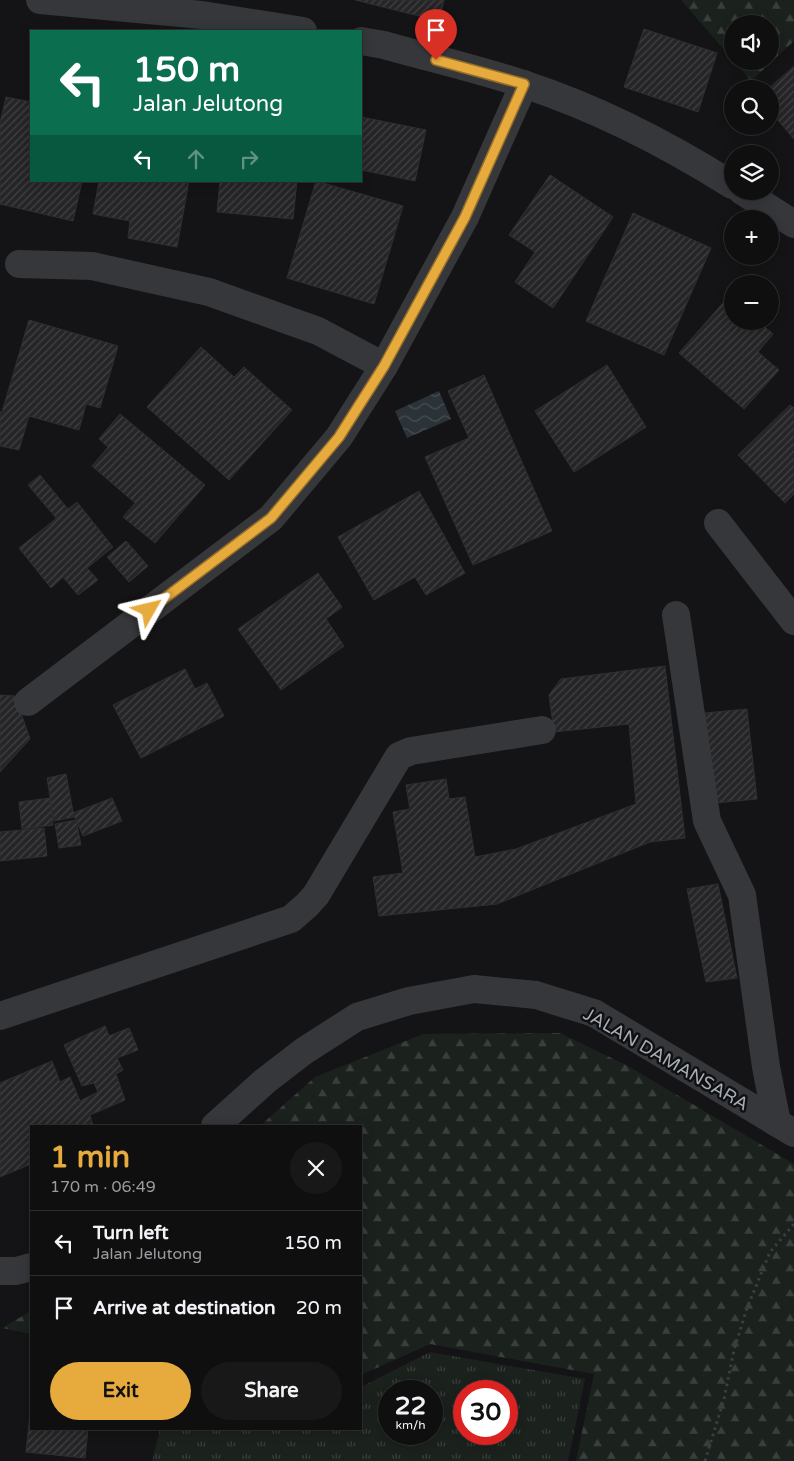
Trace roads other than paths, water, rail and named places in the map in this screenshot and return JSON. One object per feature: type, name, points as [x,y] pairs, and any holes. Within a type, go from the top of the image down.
[{"type":"street","points":[[40,0],[202,15],[297,30]]},
{"type":"street","points":[[362,41],[384,45],[524,84],[598,113],[694,161],[724,180]]},
{"type":"street","points":[[28,702],[271,518],[339,437],[384,366],[465,217],[524,84]]},
{"type":"street","points":[[756,200],[794,224]]},
{"type":"street","points":[[19,264],[92,266],[209,292],[318,331],[384,366]]},
{"type":"street","points":[[718,524],[794,621]]},
{"type":"street","points":[[676,615],[707,821],[742,895],[766,1067],[786,1128]]},
{"type":"street","points":[[0,1016],[290,919],[316,895],[399,756],[411,752],[542,730]]},
{"type":"street","name":"JALAN DAMANSARA","points":[[216,1125],[265,1081],[304,1051],[357,1017],[409,1001],[474,990],[536,995],[594,1013],[786,1128]]},
{"type":"street","points":[[0,1270],[16,1271],[30,1267]]},
{"type":"water","points":[[439,391],[451,419],[407,438],[395,411]]}]
